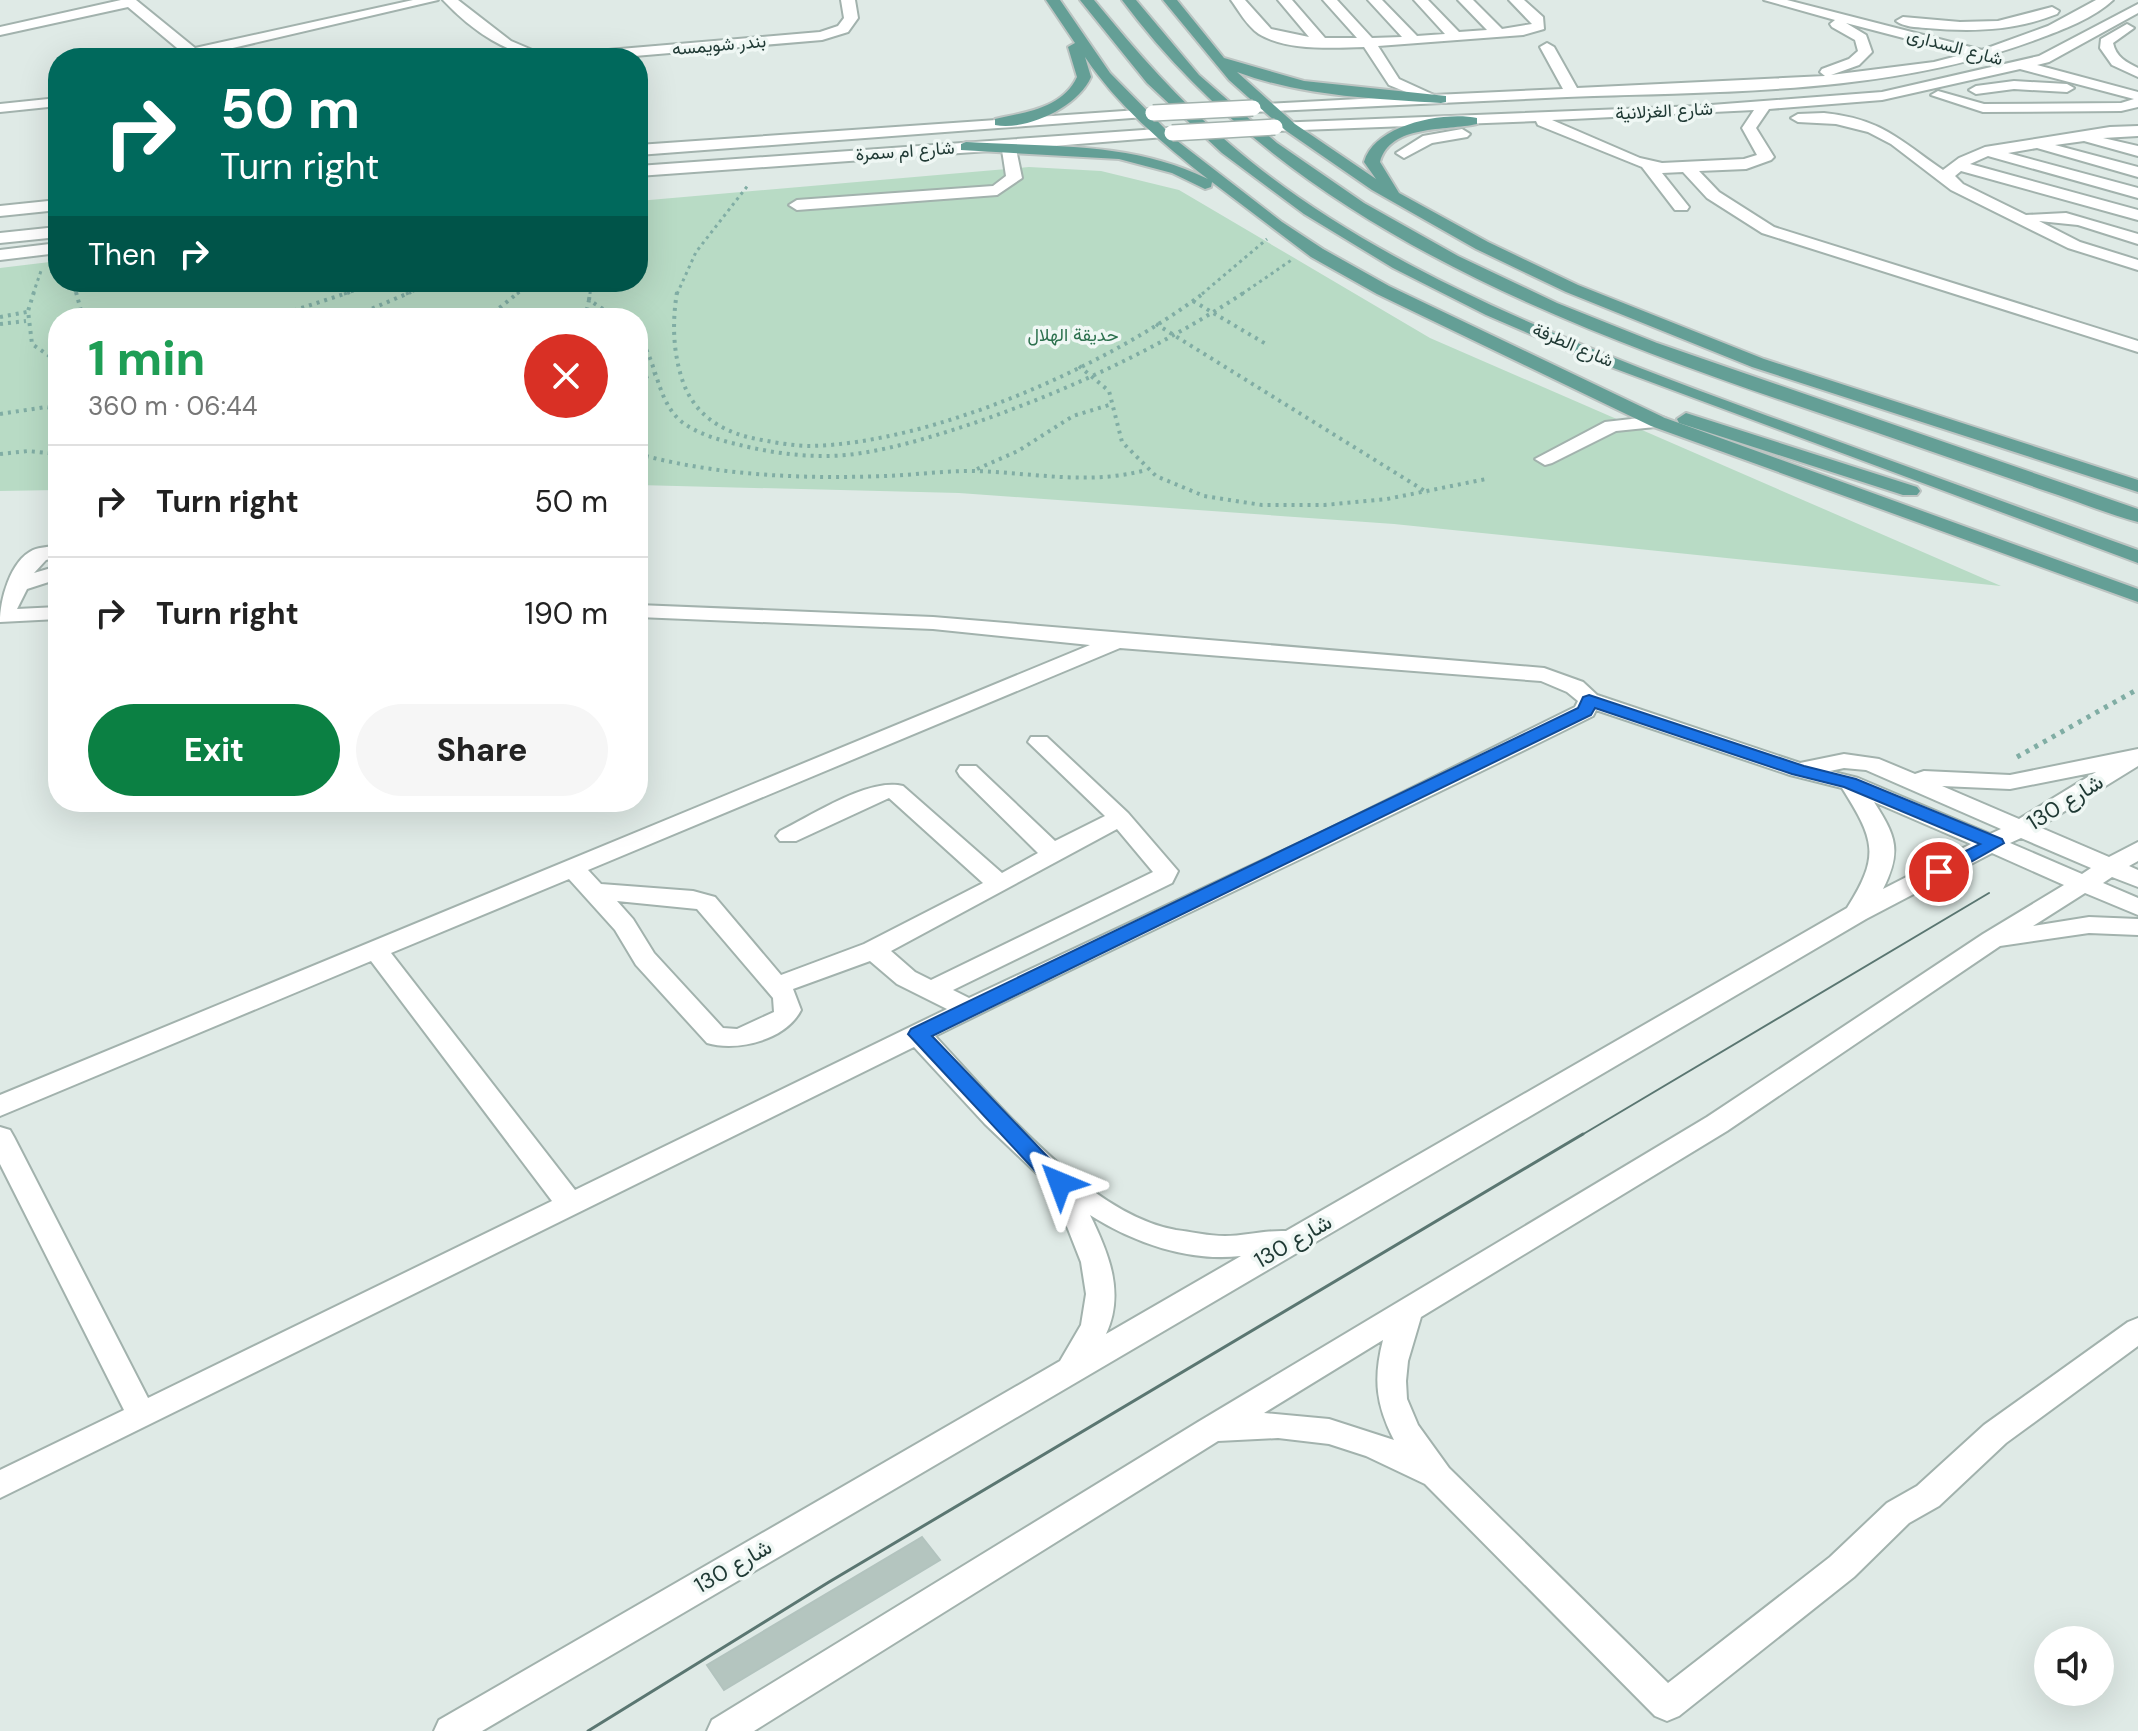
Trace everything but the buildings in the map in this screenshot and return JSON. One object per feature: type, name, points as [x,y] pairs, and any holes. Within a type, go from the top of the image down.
[{"type":"main road","points":[[1053,0],[1105,76],[1247,204],[1317,253],[1383,290],[1658,422],[2137,596]]},
{"type":"main road","name":"شارع الطرفة","points":[[1087,0],[1148,76],[1194,123],[1307,209],[1399,264],[1583,351],[2138,560]]},
{"type":"main road","name":"شارع الطرفة","points":[[1129,0],[1183,70],[1236,119],[1344,196],[1477,271],[1580,319],[1708,370],[2138,516]]},
{"type":"main road","points":[[1170,0],[1259,108],[1282,127],[1398,199],[1532,272],[1652,321],[1916,415],[2138,486]]},
{"type":"main road","points":[[1000,122],[1048,109],[1072,96],[1084,77],[1075,51],[1077,37]]},
{"type":"main road","points":[[1218,59],[1291,84],[1441,99]]},
{"type":"main road","points":[[1398,199],[1372,162],[1374,150],[1379,144],[1408,130],[1472,121]]},
{"type":"main road","points":[[966,147],[1081,150],[1147,160],[1191,176],[1247,204]]},
{"type":"main road","points":[[1594,392],[1733,432],[2026,530],[2138,560]]},
{"type":"street","points":[[225,48],[431,0]]},
{"type":"street","points":[[450,0],[506,44],[517,48]]},
{"type":"street","name":"بندر شويمسه","points":[[648,51],[822,36],[843,29],[851,18],[848,0]]},
{"type":"street","points":[[1238,0],[1266,32],[1321,42],[1498,33],[1530,30],[1539,26],[1538,20],[1516,0]]},
{"type":"street","points":[[1285,0],[1321,42]]},
{"type":"street","points":[[1330,0],[1368,42],[1394,82],[1441,99]]},
{"type":"street","points":[[1375,0],[1412,39]]},
{"type":"street","points":[[1421,0],[1455,36]]},
{"type":"street","points":[[1465,0],[1498,33]]},
{"type":"street","points":[[1763,0],[1837,24],[1854,33],[1864,43],[1865,52],[1854,62],[1807,82]]},
{"type":"street","name":"شارع السدارى","points":[[1771,0],[2024,65],[2138,100]]},
{"type":"street","name":"شارع السدارى","points":[[1810,0],[2138,83]]},
{"type":"street","points":[[1878,18],[1983,26],[2024,21],[2060,8],[2106,0]]},
{"type":"street","name":"شارع الغزلانية","points":[[1147,114],[1807,82],[1893,72],[2005,49],[2077,19],[2106,0]]},
{"type":"street","points":[[0,31],[129,1],[186,48]]},
{"type":"street","name":"شارع الغزلانية","points":[[1167,133],[1533,118],[1764,106],[1882,96],[2044,59],[2138,8]]},
{"type":"street","points":[[2138,21],[2109,38],[2106,45],[2113,59],[2138,73]]},
{"type":"street","points":[[1547,47],[1572,93]]},
{"type":"street","points":[[1375,94],[1394,82]]},
{"type":"street","points":[[1882,96],[1938,95],[2031,85],[2092,91],[2138,100]]},
{"type":"street","points":[[1938,95],[1962,105],[1993,109],[2121,107],[2138,100]]},
{"type":"street","points":[[0,108],[48,103]]},
{"type":"street","points":[[1533,118],[1647,164],[1688,168],[1760,161],[1766,157],[1749,128],[1764,106]]},
{"type":"street","name":"شارع ام سمرة","points":[[648,149],[1147,114]]},
{"type":"street","points":[[1404,153],[1420,142],[1449,135],[1828,118],[1857,123],[1891,137],[1922,164],[2138,215]]},
{"type":"street","points":[[1952,172],[1985,152],[2116,131],[2138,131]]},
{"type":"street","name":"شارع ام سمرة","points":[[648,170],[1167,133]]},
{"type":"street","points":[[2080,136],[2138,151]]},
{"type":"street","points":[[2034,144],[2138,172]]},
{"type":"street","points":[[797,205],[997,190],[1006,187],[1014,178],[1009,150]]},
{"type":"street","points":[[1985,152],[2138,193]]},
{"type":"street","points":[[1647,164],[1681,207]]},
{"type":"street","points":[[1688,168],[1727,206],[1781,235],[2138,347]]},
{"type":"street","points":[[1952,172],[2024,220],[2074,245],[2138,265]]},
{"type":"street","points":[[0,196],[48,191]]},
{"type":"street","points":[[0,211],[48,206]]},
{"type":"street","points":[[2024,220],[2044,216],[2061,218],[2138,239]]},
{"type":"street","points":[[0,238],[48,232]]},
{"type":"street","points":[[0,255],[48,253]]},
{"type":"street","points":[[1594,392],[1612,426]]},
{"type":"street","points":[[1545,459],[1612,426],[1658,422]]},
{"type":"street","points":[[2,616],[28,565],[39,555],[48,553]]},
{"type":"street","points":[[19,585],[48,575]]},
{"type":"street","points":[[648,611],[1020,629],[1118,641],[1544,675],[1575,687],[1589,700],[1798,770],[1850,783],[2138,907]]},
{"type":"street","points":[[2,616],[48,614]]},
{"type":"street","points":[[1020,629],[1046,670]]},
{"type":"street","points":[[0,1106],[1118,641]]},
{"type":"street","points":[[0,1485],[918,1034],[1585,711],[1589,700]]},
{"type":"street","points":[[932,990],[1163,877],[1166,871],[1120,818],[1039,742]]},
{"type":"street","points":[[1903,775],[1996,783],[2040,778],[2137,757]]},
{"type":"street","name":"شارع 130","points":[[451,1731],[1857,913],[1995,843],[2137,757]]},
{"type":"street","points":[[1798,770],[1844,761],[1871,764],[1903,775],[2138,879]]},
{"type":"street","points":[[968,771],[1046,845],[1050,853]]},
{"type":"street","points":[[1850,783],[1879,825],[1884,843],[1883,860],[1876,880],[1857,913]]},
{"type":"street","points":[[788,836],[882,791],[895,791],[999,884]]},
{"type":"street","points":[[778,985],[873,950],[1120,818]]},
{"type":"street","points":[[724,1731],[1209,1431],[1717,1124],[1992,940],[2138,850]]},
{"type":"street","points":[[572,867],[624,925],[645,959],[716,1037],[740,1038],[784,1018],[788,1010],[785,996],[778,985],[706,903],[693,899],[596,892]]},
{"type":"street","points":[[1992,940],[2089,925],[2138,927]]},
{"type":"street","points":[[375,949],[571,1205]]},
{"type":"street","points":[[873,950],[906,978],[970,1009]]},
{"type":"street","points":[[918,1034],[1060,1183],[1105,1213],[1158,1239],[1195,1248],[1231,1249],[1299,1238]]},
{"type":"street","points":[[0,1137],[142,1416]]},
{"type":"street","points":[[1060,1183],[1083,1228],[1096,1266],[1101,1308],[1090,1340],[1069,1370]]},
{"type":"street","points":[[1409,1311],[1392,1352],[1390,1398],[1410,1438],[1438,1477],[1667,1705],[1842,1567],[1898,1513],[1928,1496],[1995,1434],[2138,1330]]},
{"type":"street","points":[[1209,1431],[1259,1425],[1308,1426],[1372,1444],[1438,1477]]},
{"type":"path","points":[[751,179],[740,200],[697,251],[682,276],[676,302],[675,352],[679,378],[697,410],[721,428],[759,440],[809,446],[853,442],[907,430],[960,413],[1078,365],[1193,301],[1243,264],[1270,238]]},
{"type":"path","points":[[648,351],[663,396],[680,420],[719,440],[775,454],[827,456],[875,451],[936,435],[1052,397],[1216,314],[1297,256]]},
{"type":"path","points":[[48,259],[28,301],[26,321],[32,344],[48,355]]},
{"type":"path","points":[[302,308],[351,292]]},
{"type":"path","points":[[374,308],[411,292]]},
{"type":"path","points":[[500,308],[520,292]]},
{"type":"path","points":[[587,308],[589,292]]},
{"type":"path","points":[[588,301],[600,308]]},
{"type":"path","points":[[1193,301],[1266,344]]},
{"type":"path","points":[[0,317],[27,312]]},
{"type":"path","points":[[0,324],[26,321]]},
{"type":"path","points":[[1156,324],[1429,493]]},
{"type":"path","points":[[1078,365],[1109,391],[1109,405],[1116,431],[1146,470],[1218,501],[1327,505],[1429,493],[1486,479]]},
{"type":"path","points":[[648,376],[654,374]]},
{"type":"path","points":[[972,471],[1006,457],[1073,416],[1109,405]]},
{"type":"path","points":[[0,414],[48,407]]},
{"type":"path","points":[[0,454],[28,451],[48,453]]},
{"type":"path","points":[[648,456],[687,466],[775,474],[884,476],[972,471],[1087,481],[1119,479],[1146,470]]},
{"type":"path","points":[[1996,783],[1991,771],[2138,689]]},
{"type":"green space","name":"حديقة الهلال","points":[[1029,167],[1101,171],[1179,190],[1430,338],[2001,586],[1394,524],[959,493],[648,485],[648,308],[48,308],[48,490],[0,491],[0,268],[48,262],[48,292],[648,292],[648,200]]},
{"type":"tram line","points":[[1580,1136],[1989,893]]},
{"type":"tram line","points":[[588,1731],[829,1582],[1583,1134]]},
{"type":"route","points":[[1060,1183],[918,1034],[1109,940],[1329,838],[1585,711],[1589,700],[1798,770],[1850,783],[1995,843],[1939,872]]}]
